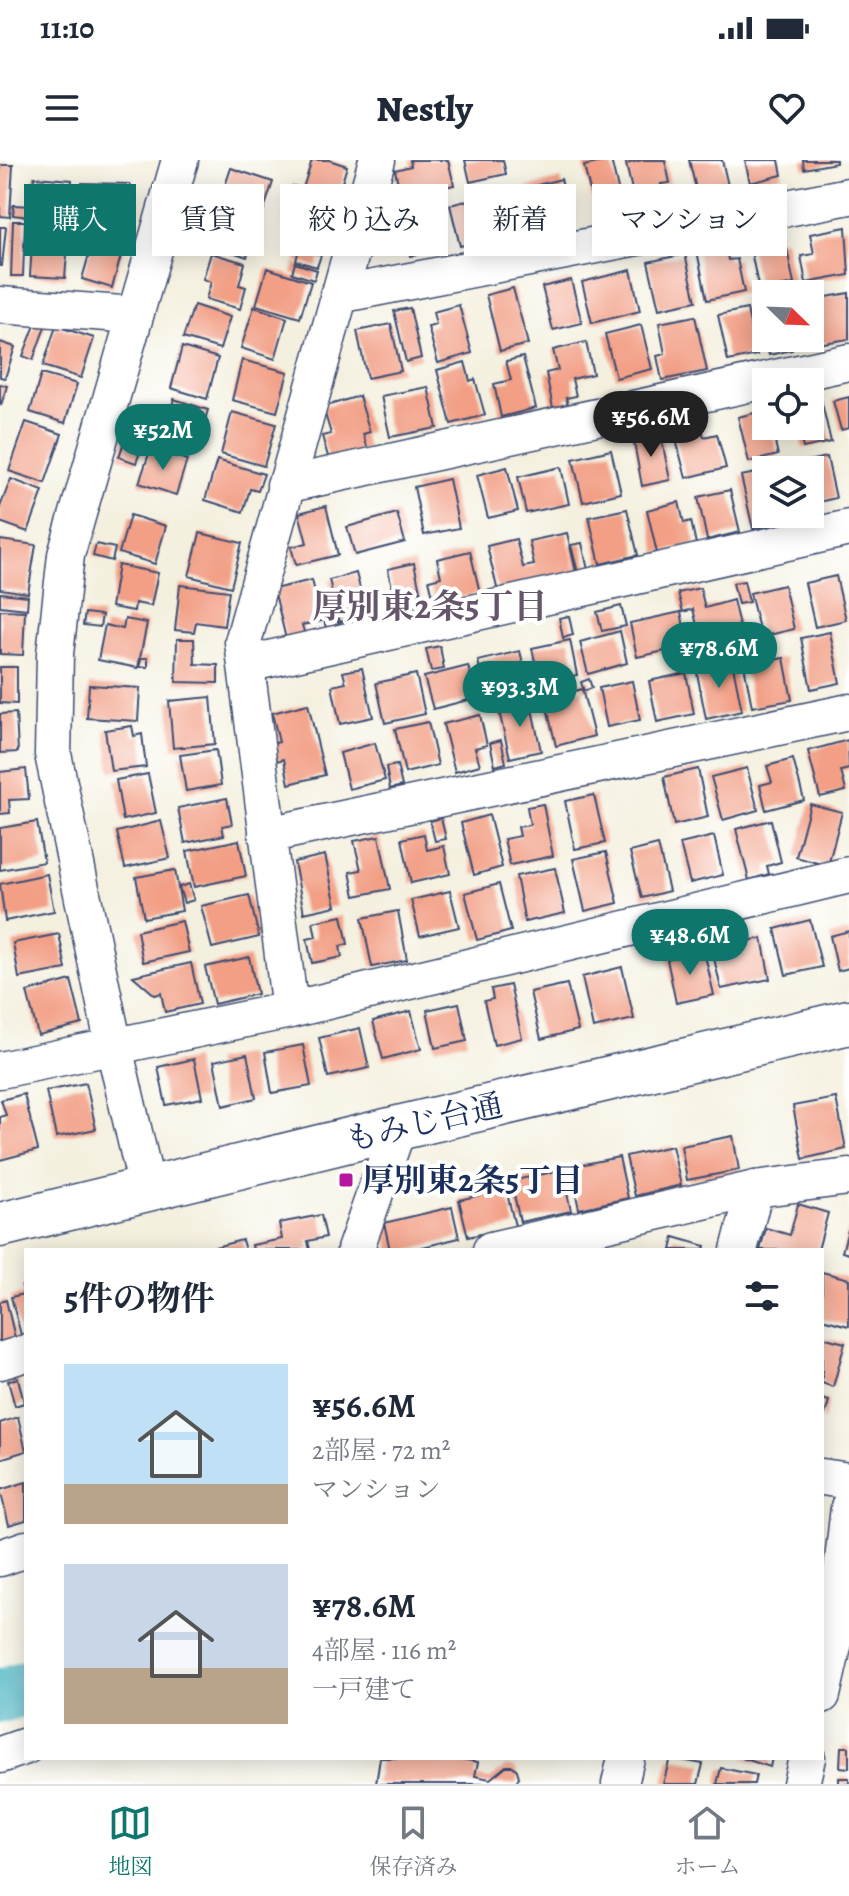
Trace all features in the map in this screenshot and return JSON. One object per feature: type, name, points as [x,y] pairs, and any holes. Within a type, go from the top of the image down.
[{"type":"street","points":[[147,1188],[114,1047],[53,754],[55,654],[66,555],[180,160]]},
{"type":"street","points":[[290,1010],[243,642],[377,160]]},
{"type":"street","points":[[338,295],[849,196]]},
{"type":"street","points":[[0,305],[135,315]]},
{"type":"street","points":[[285,485],[849,362]]},
{"type":"street","points":[[247,664],[849,528]]},
{"type":"street","points":[[267,835],[849,712]]},
{"type":"street","points":[[0,1070],[290,1010],[849,875]]},
{"type":"street","name":"もみじ台通","points":[[0,1225],[849,1022]]},
{"type":"street","points":[[356,1248],[398,1128]]},
{"type":"street","points":[[500,1248],[755,1189],[849,1177]]},
{"type":"street","points":[[740,1248],[755,1189]]},
{"type":"street","points":[[0,1361],[24,1354]]},
{"type":"street","points":[[824,1477],[849,1481]]},
{"type":"street","points":[[830,1682],[849,1507]]},
{"type":"street","points":[[0,1558],[24,1550]]},
{"type":"street","points":[[0,1755],[24,1747]]},
{"type":"street","points":[[620,1784],[626,1760]]},
{"type":"street","points":[[801,1784],[807,1760]]},
{"type":"building","points":[[312,160],[329,160],[347,166],[342,184],[304,184]]},
{"type":"building","points":[[410,160],[448,160],[454,185],[398,184],[395,170],[411,166]]},
{"type":"building","points":[[465,160],[503,160],[506,174],[470,182]]},
{"type":"building","points":[[611,160],[617,184],[592,184],[592,199],[584,166]]},
{"type":"building","points":[[665,160],[670,183],[631,184],[626,164]]},
{"type":"building","points":[[689,160],[722,160],[728,184],[695,184]]},
{"type":"building","points":[[745,160],[779,160],[782,175],[750,183]]},
{"type":"building","points":[[803,160],[836,160],[836,163],[804,169]]},
{"type":"building","points":[[0,165],[13,165],[10,217],[0,216]]},
{"type":"building","points":[[231,168],[273,182],[264,209],[264,184],[226,184]]},
{"type":"building","points":[[34,177],[72,180],[72,184],[33,184]]},
{"type":"building","points":[[561,179],[562,184],[542,184]]},
{"type":"building","points":[[464,202],[464,245],[460,246],[450,205]]},
{"type":"building","points":[[14,205],[24,206],[24,216],[13,215]]},
{"type":"building","points":[[13,221],[24,221],[23,276],[11,276]]},
{"type":"building","points":[[0,227],[6,227],[2,266],[0,266]]},
{"type":"building","points":[[846,227],[849,275],[805,280],[801,256],[814,254],[810,234]]},
{"type":"building","points":[[787,249],[793,280],[757,280],[752,256],[787,256]]},
{"type":"building","points":[[31,256],[67,256],[65,278],[30,276]]},
{"type":"building","points":[[89,256],[121,256],[112,288],[82,279]]},
{"type":"building","points":[[210,256],[245,263],[239,285],[246,287],[240,309],[206,299],[211,282],[203,279]]},
{"type":"building","points":[[297,256],[321,256],[317,267],[296,261]]},
{"type":"building","points":[[685,256],[696,301],[659,309],[648,262]]},
{"type":"building","points":[[698,256],[737,259],[744,292],[707,300]]},
{"type":"building","points":[[295,263],[317,270],[314,280],[292,273]]},
{"type":"building","points":[[267,268],[311,282],[300,318],[256,305]]},
{"type":"building","points":[[631,270],[640,311],[592,323],[582,282]]},
{"type":"building","points":[[571,280],[582,323],[553,330],[542,287]]},
{"type":"building","points":[[513,288],[528,344],[500,351],[486,295]]},
{"type":"building","points":[[849,293],[849,339],[824,343],[824,297]]},
{"type":"building","points":[[194,305],[230,317],[220,349],[183,338]]},
{"type":"building","points":[[459,305],[472,353],[438,363],[428,327],[436,325],[433,312]]},
{"type":"building","points":[[254,307],[287,318],[275,359],[241,348]]},
{"type":"building","points":[[410,308],[421,358],[406,362],[394,311]]},
{"type":"building","points":[[747,309],[752,352],[757,355],[728,361],[718,315]]},
{"type":"building","points":[[695,316],[707,371],[662,380],[657,356],[665,354],[659,323]]},
{"type":"building","points":[[37,320],[46,324],[33,360],[23,356]]},
{"type":"building","points":[[391,324],[401,371],[367,378],[357,331]]},
{"type":"building","points":[[641,325],[652,369],[616,378],[605,334]]},
{"type":"building","points":[[56,326],[94,338],[81,378],[43,366]]},
{"type":"building","points":[[0,342],[15,347],[5,378],[0,377]]},
{"type":"building","points":[[586,342],[593,374],[572,379],[576,396],[566,398],[568,404],[553,408],[546,373],[558,370],[553,350]]},
{"type":"building","points":[[182,347],[218,358],[207,399],[171,388]]},
{"type":"building","points":[[523,357],[536,408],[501,417],[494,384],[511,380],[506,361]]},
{"type":"building","points":[[242,360],[288,372],[277,412],[232,400]]},
{"type":"building","points":[[465,362],[470,381],[475,379],[485,415],[451,424],[437,370]]},
{"type":"building","points":[[41,374],[77,384],[65,423],[30,412]]},
{"type":"building","points":[[0,384],[7,386],[1,405],[0,404]]},
{"type":"building","points":[[428,387],[437,428],[390,437],[381,396]]},
{"type":"building","points":[[359,396],[370,432],[363,434],[368,449],[329,460],[322,436],[331,434],[323,407]]},
{"type":"building","points":[[849,397],[849,428],[841,430],[833,401]]},
{"type":"building","points":[[174,399],[208,410],[196,449],[162,439]]},
{"type":"building","points":[[136,407],[149,411],[143,429],[130,425]]},
{"type":"building","points":[[232,412],[276,424],[264,466],[221,454]]},
{"type":"building","points":[[824,412],[831,442],[803,448],[801,440],[824,440]]},
{"type":"building","points":[[752,414],[752,440],[774,440],[778,455],[752,456],[749,462],[738,417]]},
{"type":"building","points":[[26,422],[62,434],[45,483],[9,471]]},
{"type":"building","points":[[701,426],[704,437],[717,434],[726,468],[686,478],[674,432]]},
{"type":"building","points":[[660,431],[670,480],[642,486],[633,437]]},
{"type":"building","points":[[127,433],[145,439],[136,463],[119,457]]},
{"type":"building","points":[[151,448],[187,460],[176,495],[139,483]]},
{"type":"building","points":[[611,450],[621,493],[583,502],[573,459]]},
{"type":"building","points":[[827,457],[836,498],[824,501],[824,458]]},
{"type":"building","points":[[217,460],[264,474],[258,491],[250,489],[243,512],[205,500]]},
{"type":"building","points":[[507,467],[518,511],[488,518],[477,475]]},
{"type":"building","points":[[561,467],[569,504],[526,513],[518,477]]},
{"type":"building","points":[[752,474],[752,525],[741,476]]},
{"type":"building","points":[[11,479],[43,491],[28,532],[0,522],[0,507]]},
{"type":"building","points":[[449,479],[459,528],[424,535],[414,487]]},
{"type":"building","points":[[730,490],[740,532],[707,540],[698,497]]},
{"type":"building","points":[[679,502],[684,523],[691,521],[696,544],[657,553],[647,510]]},
{"type":"building","points":[[326,506],[338,555],[296,565],[291,547],[307,543],[299,513]]},
{"type":"building","points":[[627,509],[638,555],[600,564],[589,517]]},
{"type":"building","points":[[397,513],[405,542],[355,555],[347,527]]},
{"type":"building","points":[[130,515],[166,526],[155,564],[119,553]]},
{"type":"building","points":[[200,533],[242,543],[231,587],[189,576]]},
{"type":"building","points":[[567,533],[576,572],[498,592],[487,546],[516,539],[523,567],[534,565],[529,541]]},
{"type":"building","points":[[0,540],[36,545],[28,593],[0,589]]},
{"type":"building","points":[[582,543],[588,570],[578,573],[571,545]]},
{"type":"building","points":[[96,544],[115,548],[112,561],[93,556]]},
{"type":"building","points":[[470,551],[480,593],[435,604],[429,580],[441,577],[437,559]]},
{"type":"building","points":[[414,563],[423,604],[397,610],[388,569]]},
{"type":"building","points":[[118,565],[158,573],[151,606],[135,603],[134,611],[111,607]]},
{"type":"building","points":[[356,573],[363,600],[375,597],[378,610],[340,622],[329,580]]},
{"type":"building","points":[[836,576],[846,620],[815,627],[805,583]]},
{"type":"building","points":[[312,580],[322,621],[302,625],[305,635],[286,639],[274,589]]},
{"type":"building","points":[[744,581],[749,602],[738,604],[733,583]]},
{"type":"building","points":[[180,585],[229,591],[224,626],[196,622],[194,632],[175,630]]},
{"type":"building","points":[[784,585],[794,629],[761,637],[750,593]]},
{"type":"building","points":[[700,588],[705,608],[733,600],[742,638],[703,649],[693,609],[683,612],[678,593]]},
{"type":"building","points":[[0,593],[28,596],[27,609],[0,606]]},
{"type":"building","points":[[334,605],[339,626],[326,629],[322,608]]},
{"type":"building","points":[[621,606],[626,626],[602,631],[597,612]]},
{"type":"building","points":[[0,610],[25,611],[23,655],[0,654]]},
{"type":"building","points":[[681,612],[688,646],[637,657],[630,623]]},
{"type":"building","points":[[85,613],[102,615],[100,627],[83,625]]},
{"type":"building","points":[[569,616],[573,635],[563,638],[559,618]]},
{"type":"building","points":[[125,619],[147,623],[138,668],[98,660],[105,625],[123,629]]},
{"type":"building","points":[[620,631],[627,663],[588,674],[580,642]]},
{"type":"building","points":[[830,632],[840,683],[811,689],[801,638]]},
{"type":"building","points":[[177,639],[194,639],[195,664],[218,665],[218,683],[176,682]]},
{"type":"building","points":[[570,640],[577,675],[540,684],[532,648]]},
{"type":"building","points":[[440,646],[444,669],[431,671],[426,649]]},
{"type":"building","points":[[520,651],[528,684],[486,694],[478,661]]},
{"type":"building","points":[[141,658],[148,658],[148,667],[140,667]]},
{"type":"building","points":[[784,658],[792,700],[752,707],[744,665]]},
{"type":"building","points":[[732,661],[742,711],[706,719],[696,668]]},
{"type":"building","points":[[468,666],[476,698],[433,709],[424,677]]},
{"type":"building","points":[[0,667],[17,667],[17,704],[0,703]]},
{"type":"building","points":[[362,668],[373,717],[340,724],[332,686],[346,683],[343,672]]},
{"type":"building","points":[[686,673],[694,714],[657,722],[649,681]]},
{"type":"building","points":[[416,674],[425,714],[385,723],[376,683]]},
{"type":"building","points":[[589,679],[592,688],[584,691],[581,682]]},
{"type":"building","points":[[632,681],[640,720],[607,727],[599,688]]},
{"type":"building","points":[[89,685],[140,688],[138,721],[87,718]]},
{"type":"building","points":[[582,689],[594,736],[556,746],[545,699]]},
{"type":"building","points":[[211,697],[215,744],[173,748],[169,701]]},
{"type":"building","points":[[530,700],[541,751],[510,758],[498,707]]},
{"type":"building","points":[[308,704],[325,775],[289,784],[284,759],[277,761],[272,744],[279,742],[272,713]]},
{"type":"building","points":[[16,713],[18,752],[0,753],[0,714]]},
{"type":"building","points":[[480,715],[487,745],[475,748],[480,765],[455,772],[443,724]]},
{"type":"building","points":[[428,722],[438,765],[405,773],[395,729]]},
{"type":"building","points":[[132,726],[134,736],[142,734],[146,767],[111,771],[105,730]]},
{"type":"building","points":[[501,740],[506,763],[495,766],[490,743]]},
{"type":"building","points":[[848,740],[849,769],[841,771],[846,791],[820,797],[808,751]]},
{"type":"building","points":[[375,743],[385,780],[349,789],[340,753]]},
{"type":"building","points":[[216,750],[221,785],[186,791],[180,755]]},
{"type":"building","points":[[793,759],[804,800],[766,810],[760,785],[772,782],[767,766]]},
{"type":"building","points":[[397,765],[402,786],[390,789],[386,767]]},
{"type":"building","points":[[747,768],[758,810],[723,820],[711,777]]},
{"type":"building","points":[[26,769],[29,799],[9,800],[10,813],[0,814],[0,772]]},
{"type":"building","points":[[698,769],[708,817],[674,825],[664,777]]},
{"type":"building","points":[[148,774],[156,813],[123,820],[116,780]]},
{"type":"building","points":[[594,795],[605,843],[575,849],[565,801]]},
{"type":"building","points":[[227,798],[232,824],[222,826],[224,835],[185,843],[178,808]]},
{"type":"building","points":[[543,804],[553,856],[510,865],[504,839],[520,836],[518,827],[530,825],[527,807]]},
{"type":"building","points":[[810,804],[842,812],[828,866],[796,857]]},
{"type":"building","points":[[489,815],[502,867],[474,875],[461,823]]},
{"type":"building","points":[[441,818],[446,839],[435,841],[430,821]]},
{"type":"building","points":[[771,820],[781,862],[767,866],[769,874],[749,880],[736,829]]},
{"type":"building","points":[[161,821],[170,858],[125,868],[117,832]]},
{"type":"building","points":[[37,822],[44,862],[0,870],[0,828]]},
{"type":"building","points":[[424,834],[427,850],[444,846],[450,874],[411,883],[402,839]]},
{"type":"building","points":[[379,836],[390,889],[355,896],[350,872],[361,870],[354,841]]},
{"type":"building","points":[[714,836],[723,875],[690,883],[680,844]]},
{"type":"building","points":[[239,840],[246,876],[194,887],[187,851]]},
{"type":"building","points":[[658,845],[669,891],[642,898],[630,852]]},
{"type":"building","points":[[606,852],[618,903],[585,911],[573,859]]},
{"type":"building","points":[[325,855],[336,906],[304,913],[294,862]]},
{"type":"building","points":[[555,868],[565,913],[525,922],[516,876]]},
{"type":"building","points":[[175,870],[182,911],[144,918],[136,877]]},
{"type":"building","points":[[47,874],[54,911],[5,921],[0,884]]},
{"type":"building","points":[[189,884],[194,900],[184,903],[179,887]]},
{"type":"building","points":[[499,884],[511,931],[477,940],[465,893]]},
{"type":"building","points":[[450,891],[459,927],[420,936],[411,900]]},
{"type":"building","points":[[249,895],[259,937],[212,948],[201,906]]},
{"type":"building","points":[[398,911],[407,960],[372,967],[362,918]]},
{"type":"building","points":[[342,916],[348,944],[340,946],[342,957],[312,963],[307,939],[316,937],[313,922]]},
{"type":"building","points":[[810,920],[822,967],[786,975],[775,929]]},
{"type":"building","points":[[182,921],[189,952],[143,962],[137,931]]},
{"type":"building","points":[[849,931],[849,968],[838,971],[830,936]]},
{"type":"building","points":[[59,934],[66,969],[19,978],[13,943]]},
{"type":"building","points":[[762,938],[770,979],[721,989],[712,949]]},
{"type":"building","points":[[704,951],[714,995],[676,1003],[667,959]]},
{"type":"building","points":[[249,957],[257,994],[214,1004],[205,967]]},
{"type":"building","points":[[191,963],[200,1004],[165,1012],[161,993],[155,995],[133,976]]},
{"type":"building","points":[[622,967],[634,1019],[593,1028],[582,977]]},
{"type":"building","points":[[71,980],[82,1024],[38,1035],[27,992]]},
{"type":"building","points":[[567,984],[578,1030],[541,1039],[530,992]]},
{"type":"building","points":[[510,985],[522,1038],[494,1045],[484,1001],[493,999],[491,989]]},
{"type":"building","points":[[459,1003],[467,1041],[435,1048],[427,1010]]},
{"type":"building","points":[[411,1011],[421,1049],[383,1059],[373,1021]]},
{"type":"building","points":[[360,1028],[369,1068],[328,1077],[319,1038]]},
{"type":"building","points":[[303,1045],[311,1086],[272,1093],[265,1052]]},
{"type":"building","points":[[247,1054],[256,1098],[223,1106],[214,1061]]},
{"type":"building","points":[[194,1059],[202,1098],[166,1105],[158,1067]]},
{"type":"building","points":[[86,1083],[96,1129],[56,1137],[46,1091]]},
{"type":"building","points":[[24,1094],[38,1150],[0,1160],[0,1117],[6,1115],[1,1100]]},
{"type":"building","points":[[836,1098],[846,1149],[803,1159],[793,1106]]},
{"type":"building","points":[[733,1136],[739,1170],[687,1180],[681,1146]]},
{"type":"building","points":[[672,1146],[681,1185],[635,1196],[626,1156]]},
{"type":"building","points":[[619,1157],[628,1198],[579,1209],[570,1167]]},
{"type":"building","points":[[562,1170],[571,1211],[520,1222],[511,1181]]},
{"type":"building","points":[[506,1189],[515,1226],[468,1237],[459,1200]]},
{"type":"building","points":[[798,1204],[828,1213],[819,1248],[761,1248],[766,1228],[790,1235]]},
{"type":"building","points":[[452,1207],[459,1238],[419,1248],[390,1248],[384,1223]]},
{"type":"building","points":[[321,1215],[326,1237],[308,1241],[310,1248],[253,1248],[252,1245],[282,1239],[279,1223]]},
{"type":"building","points":[[849,1230],[849,1254],[842,1252]]},
{"type":"building","points":[[674,1237],[705,1246],[704,1248],[671,1248]]},
{"type":"building","points":[[242,1240],[244,1248],[211,1248]]},
{"type":"building","points":[[824,1273],[849,1279],[849,1326],[824,1320]]},
{"type":"building","points":[[24,1294],[24,1334],[21,1335],[11,1297]]},
{"type":"building","points":[[6,1300],[15,1338],[0,1342],[0,1302]]},
{"type":"building","points":[[824,1338],[845,1343],[833,1387],[824,1384]]},
{"type":"building","points":[[18,1378],[24,1403],[15,1406],[8,1381]]},
{"type":"building","points":[[824,1400],[829,1401],[824,1418]]},
{"type":"building","points":[[18,1417],[24,1452],[0,1459],[0,1423]]},
{"type":"building","points":[[24,1483],[24,1521],[9,1525],[0,1490]]},
{"type":"building","points":[[841,1747],[849,1747],[849,1768],[840,1767]]},
{"type":"building","points":[[380,1760],[466,1760],[478,1762],[475,1776],[490,1779],[506,1766],[513,1766],[519,1777],[515,1784],[376,1784]]},
{"type":"building","points":[[669,1760],[703,1764],[698,1784],[663,1784]]},
{"type":"building","points":[[748,1760],[772,1760],[770,1767]]},
{"type":"building","points":[[721,1768],[756,1775],[754,1784],[717,1784]]},
{"type":"building","points":[[839,1778],[849,1778],[849,1784],[839,1784]]},
{"type":"waterway","points":[[0,1696],[24,1689]]},
{"type":"place","name":"厚別東2条5丁目","points":[[346,1180]]},
{"type":"district","name":"厚別東2条5丁目","points":[[430,606]]}]
